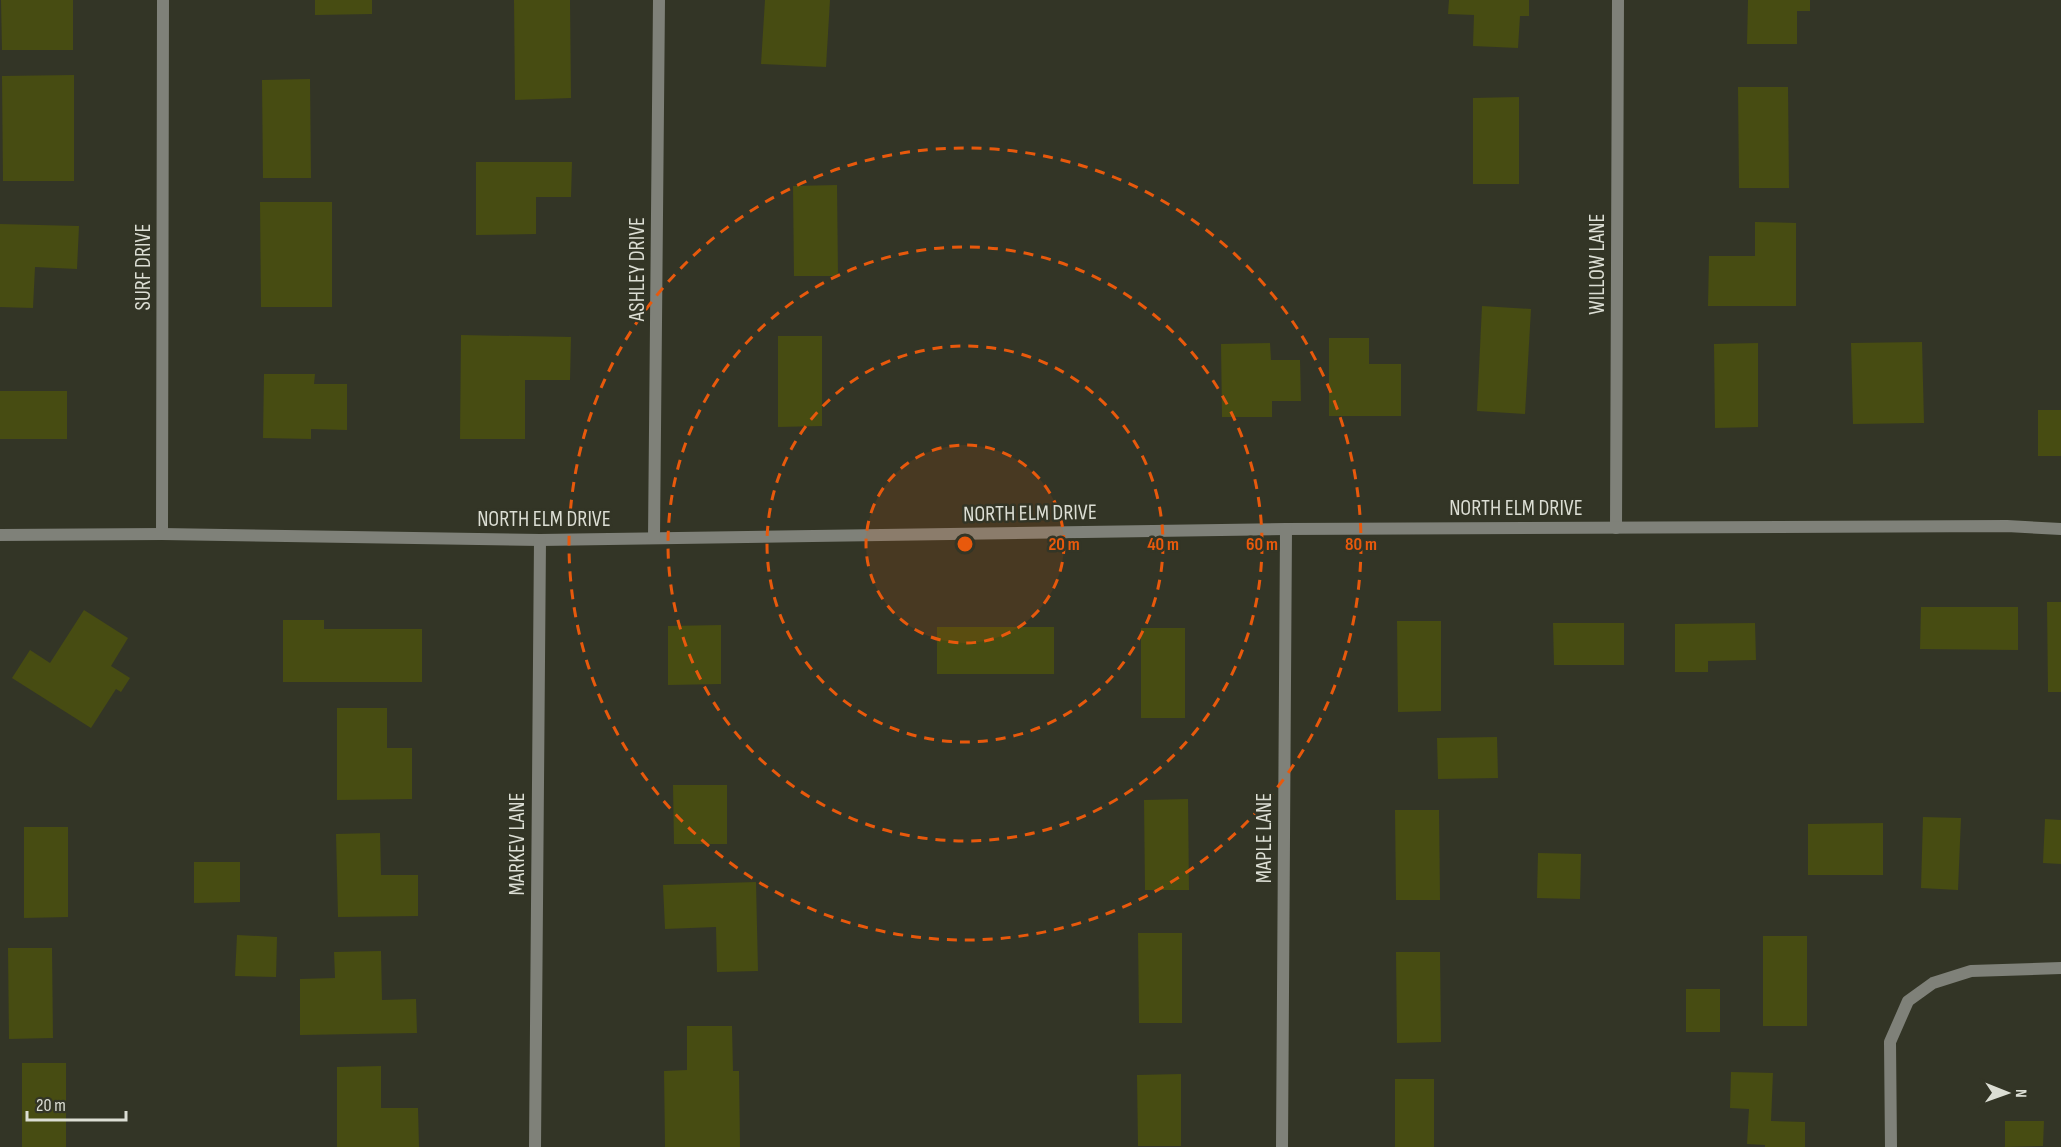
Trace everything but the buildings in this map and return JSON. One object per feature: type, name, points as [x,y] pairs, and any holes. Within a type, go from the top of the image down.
[{"type":"street","name":"SURF DRIVE","points":[[162,534],[163,0]]},
{"type":"street","name":"ASHLEY DRIVE","points":[[654,538],[659,0]]},
{"type":"street","name":"WILLOW LANE","points":[[1616,528],[1618,0]]},
{"type":"street","name":"NORTH ELM DRIVE","points":[[0,535],[162,534],[540,540],[1286,529],[2007,526],[2061,529]]},
{"type":"street","name":"MAPLE LANE","points":[[1282,1147],[1286,529]]},
{"type":"street","name":"MARKEV LANE","points":[[534,1147],[540,540]]},
{"type":"street","points":[[1891,1147],[1890,1042],[1908,1000],[1933,983],[1971,971],[2061,968]]}]
